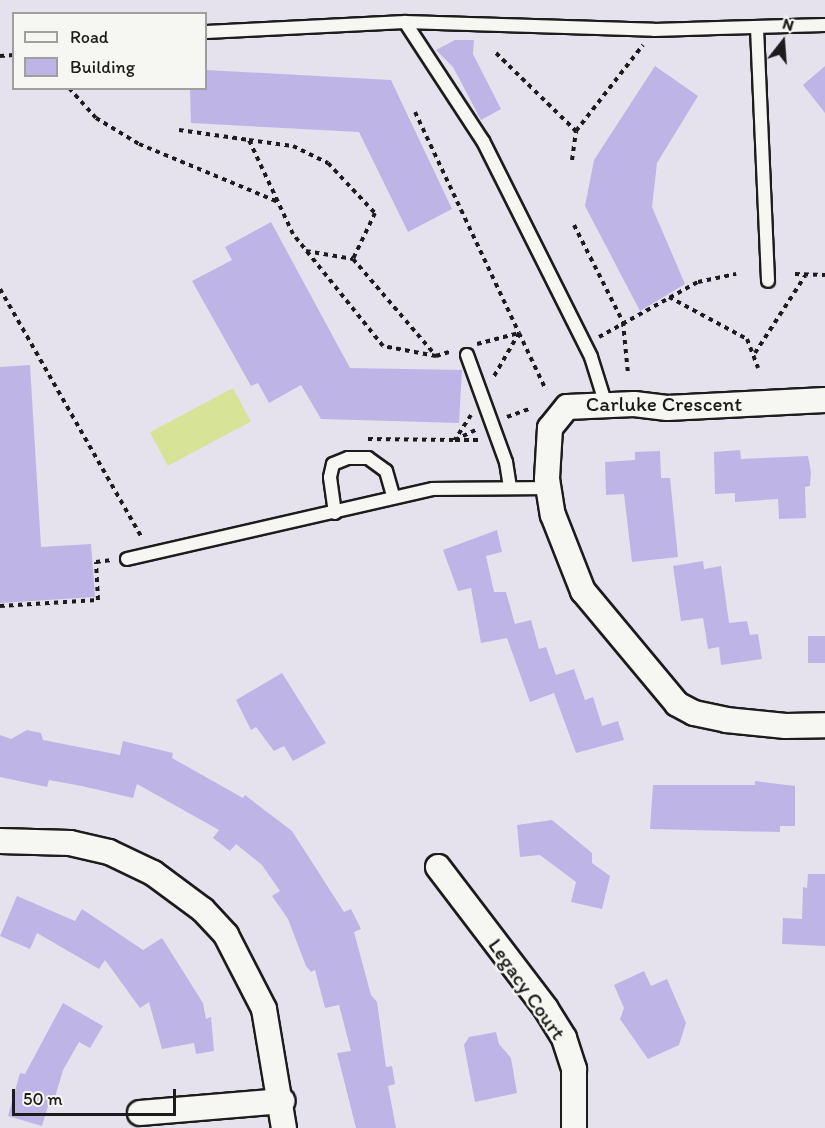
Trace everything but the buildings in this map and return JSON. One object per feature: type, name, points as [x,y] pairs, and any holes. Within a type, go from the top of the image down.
[{"type":"street","name":"Carluke Crescent","points":[[825,400],[667,408],[579,404],[567,407],[550,428],[549,488],[553,515],[583,591],[677,704],[694,713],[726,720],[786,726],[825,725]]},
{"type":"street","points":[[0,841],[70,843],[109,852],[153,873],[203,910],[226,935],[264,1009],[282,1101],[284,1128]]},
{"type":"street","name":"Legacy Court","points":[[438,867],[546,1009],[564,1038],[574,1069],[574,1128]]},
{"type":"street","points":[[140,1113],[282,1101]]},
{"type":"lane","points":[[405,22],[483,141],[585,345],[606,405]]},
{"type":"lane","points":[[207,32],[405,22],[654,30],[825,25]]},
{"type":"lane","points":[[757,28],[768,281]]},
{"type":"lane","points":[[468,349],[482,397],[498,439],[510,488]]},
{"type":"lane","points":[[335,513],[330,494],[333,464],[348,458],[368,458],[386,471],[393,496]]},
{"type":"lane","points":[[127,559],[335,513],[393,496],[433,489],[549,488]]},
{"type":"path","points":[[572,160],[576,131],[654,30]]},
{"type":"path","points":[[496,53],[576,131]]},
{"type":"path","points":[[71,90],[96,118],[139,144],[278,202]]},
{"type":"path","points":[[414,112],[546,390]]},
{"type":"path","points":[[179,130],[293,146],[328,163],[375,213],[353,259]]},
{"type":"path","points":[[249,140],[278,202],[305,251],[383,346],[436,356],[519,333]]},
{"type":"path","points":[[574,225],[623,322],[628,374]]},
{"type":"path","points":[[305,251],[353,259],[436,356]]},
{"type":"path","points":[[585,345],[669,296],[698,282],[736,274]]},
{"type":"path","points":[[795,274],[825,275]]},
{"type":"path","points":[[755,353],[805,276]]},
{"type":"path","points":[[0,289],[151,554]]},
{"type":"path","points":[[669,296],[747,339],[755,353],[758,368]]},
{"type":"path","points":[[455,440],[519,333]]},
{"type":"path","points":[[455,440],[492,422],[529,409]]},
{"type":"path","points":[[368,458],[366,439],[498,439]]},
{"type":"path","points":[[0,606],[98,600],[96,562]]},
{"type":"green space","points":[[233,388],[251,422],[168,466],[150,432]]}]
